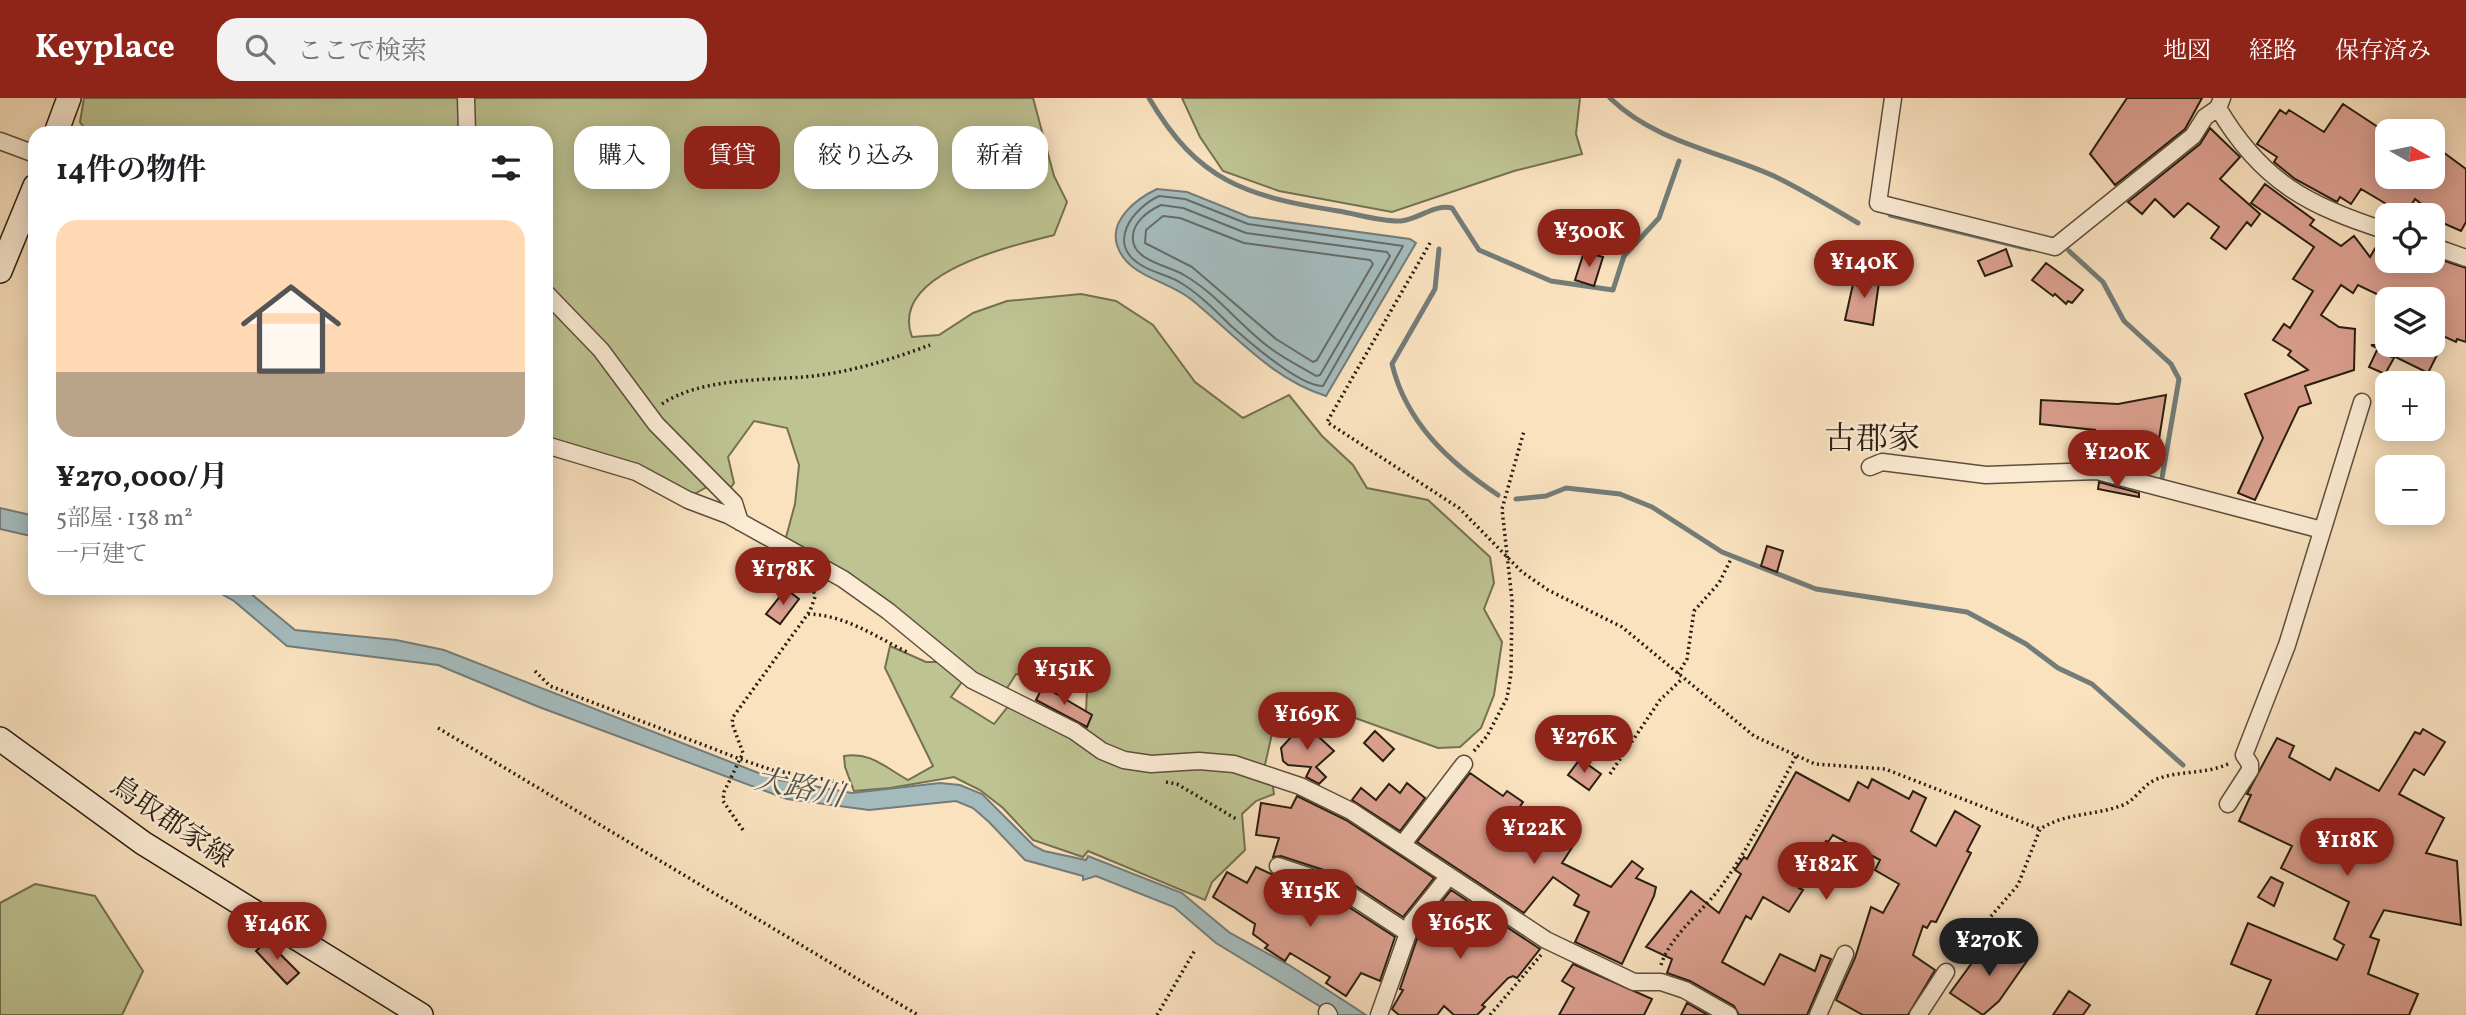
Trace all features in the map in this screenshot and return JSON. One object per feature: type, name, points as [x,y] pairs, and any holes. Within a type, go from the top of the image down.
[{"type":"main road","points":[[59,126],[69,98]]},
{"type":"main road","points":[[0,271],[28,203]]},
{"type":"main road","name":"鳥取郡家線","points":[[0,739],[143,843],[421,1015]]},
{"type":"street","points":[[466,98],[467,126]]},
{"type":"street","points":[[1893,98],[1878,203],[2055,247],[2189,140],[2205,117],[2220,103],[2242,147],[2295,193],[2340,216],[2375,227]]},
{"type":"street","points":[[0,141],[28,151]]},
{"type":"street","points":[[2445,251],[2466,258]]},
{"type":"street","points":[[553,300],[601,350],[648,413],[734,503],[740,522]]},
{"type":"street","points":[[2228,804],[2250,770],[2250,764],[2244,755],[2287,645],[2362,402]]},
{"type":"street","points":[[553,447],[636,472],[740,522],[798,554],[843,579],[983,687],[1073,731],[1102,751],[1124,760],[1151,764],[1199,761],[1234,764],[1300,786],[1351,811],[1551,943],[1634,982],[1657,982],[1685,990],[1729,1015]]},
{"type":"street","points":[[1870,467],[1882,462],[1986,475],[2097,471],[2322,530]]},
{"type":"street","points":[[1402,845],[1464,764]]},
{"type":"street","points":[[1278,866],[1335,886],[1408,933]]},
{"type":"street","points":[[1379,1015],[1412,922],[1449,876]]},
{"type":"street","points":[[1818,1015],[1845,954]]},
{"type":"street","points":[[1917,1015],[1946,972]]},
{"type":"path","points":[[1430,243],[1327,422],[1459,509],[1522,572],[1548,590],[1622,627],[1754,736],[1796,756],[1830,767],[1885,769],[2040,829]]},
{"type":"path","points":[[648,413],[676,394],[698,388],[770,377],[805,377],[873,365],[930,345]]},
{"type":"path","points":[[1464,764],[1487,736],[1507,698],[1511,674],[1512,600],[1502,509],[1524,431]]},
{"type":"path","points":[[743,830],[723,801],[724,792],[743,753],[732,723],[733,717],[808,614],[815,597],[798,554]]},
{"type":"path","points":[[1678,674],[1687,659],[1694,611],[1719,583],[1731,559]]},
{"type":"path","points":[[808,614],[830,615],[847,621],[924,660],[933,662],[943,656]]},
{"type":"path","points":[[535,671],[550,686],[740,760],[772,770],[850,784]]},
{"type":"path","points":[[1610,774],[1660,700],[1683,678]]},
{"type":"path","points":[[438,729],[918,1015]]},
{"type":"path","points":[[1946,972],[1962,948],[2018,885],[2040,829],[2066,817],[2108,811],[2127,804],[2158,778],[2200,773],[2244,755]]},
{"type":"path","points":[[1657,982],[1662,961],[1742,855],[1796,756]]},
{"type":"path","points":[[1490,1015],[1551,943]]},
{"type":"path","points":[[1157,1015],[1195,950]]},
{"type":"green space","points":[[84,98],[462,98],[464,126],[83,126],[80,122]]},
{"type":"green space","points":[[469,98],[1033,98],[1041,126],[952,126],[952,189],[1048,189],[1048,154],[1054,176],[1067,202],[1054,235],[984,255],[935,280],[918,296],[909,315],[912,337],[939,335],[973,313],[1007,301],[1081,294],[1116,301],[1153,325],[1195,382],[1243,418],[1289,395],[1322,436],[1353,465],[1367,488],[1428,500],[1490,557],[1494,583],[1484,609],[1502,642],[1494,695],[1481,728],[1460,747],[1438,748],[1336,711],[1284,707],[1274,725],[1264,769],[1137,759],[1085,734],[1087,690],[1062,662],[1052,660],[1040,677],[1016,674],[1004,693],[785,541],[795,504],[799,465],[787,428],[754,421],[728,457],[734,483],[728,491],[696,460],[553,296],[553,126],[470,126]]},
{"type":"green space","points":[[1182,98],[1580,98],[1576,134],[1582,154],[1514,171],[1392,212],[1279,191],[1223,171],[1200,137]]},
{"type":"green space","points":[[553,305],[712,484],[691,496],[553,442]]},
{"type":"green space","points":[[890,646],[926,662],[938,662],[964,679],[951,697],[994,724],[1010,704],[1095,751],[1204,764],[1272,780],[1274,794],[1256,801],[1242,814],[1245,850],[1212,882],[1205,900],[1088,851],[1083,857],[1033,840],[1003,808],[980,790],[954,777],[854,791],[844,756],[870,758],[908,780],[933,766],[885,668]]},
{"type":"green space","points":[[35,884],[95,896],[143,971],[122,1015],[0,1015],[0,903]]},
{"type":"water","points":[[1157,189],[1187,192],[1249,217],[1410,239],[1416,243],[1326,396],[1288,379],[1255,355],[1192,300],[1139,271],[1122,256],[1116,235],[1121,218],[1134,204]]},
{"type":"water","points":[[0,508],[28,514],[28,535],[0,529]]},
{"type":"water","name":"大路川","points":[[223,595],[252,595],[295,630],[396,640],[444,650],[774,779],[852,793],[940,783],[960,785],[982,794],[1034,846],[1044,851],[1086,860],[1088,856],[1182,893],[1230,933],[1289,965],[1366,1015],[1334,1015],[1216,943],[1174,907],[1096,876],[1083,880],[1083,876],[1025,860],[973,808],[956,801],[869,810],[787,799],[539,707],[438,665],[287,646]]},
{"type":"building","points":[[2127,98],[2202,98],[2185,129],[2115,185],[2090,154]]},
{"type":"building","points":[[2343,104],[2375,125],[2375,189],[2445,189],[2445,154],[2466,169],[2466,222],[2461,231],[2445,224],[2445,203],[2420,203],[2415,199],[2412,203],[2385,203],[2361,189],[2351,204],[2340,197],[2337,202],[2295,179],[2274,162],[2277,157],[2257,144],[2280,110],[2286,114],[2289,110],[2324,132]]},
{"type":"building","points":[[2210,128],[2240,157],[2220,179],[2260,214],[2251,226],[2247,222],[2226,249],[2211,238],[2219,227],[2188,203],[2174,217],[2155,199],[2142,214],[2128,202],[2200,144]]},
{"type":"building","points":[[2265,184],[2314,220],[2310,225],[2341,246],[2354,236],[2370,257],[2375,248],[2375,273],[2445,273],[2445,261],[2466,268],[2466,342],[2457,339],[2456,342],[2445,337],[2445,287],[2375,287],[2375,293],[2358,285],[2353,293],[2341,285],[2321,315],[2339,327],[2355,329],[2354,370],[2305,386],[2311,403],[2299,407],[2255,500],[2238,493],[2263,438],[2245,394],[2308,370],[2288,355],[2291,351],[2273,340],[2284,324],[2290,328],[2313,291],[2293,279],[2314,247],[2251,203]]},
{"type":"building","points":[[2006,249],[2012,266],[1985,276],[1978,261]]},
{"type":"building","points":[[1584,252],[1603,257],[1594,286],[1575,280]]},
{"type":"building","points":[[2046,263],[2083,290],[2072,303],[2068,301],[2066,304],[2032,280]]},
{"type":"building","points":[[1861,272],[1880,275],[1873,325],[1845,320],[1853,284],[1858,286]]},
{"type":"building","points":[[2375,354],[2375,357],[2394,358],[2387,371],[2369,367]]},
{"type":"building","points":[[2395,357],[2436,357],[2429,371]]},
{"type":"building","points":[[2166,395],[2154,471],[2143,469],[2143,472],[2101,461],[2103,451],[2093,450],[2095,430],[2040,424],[2041,400],[2118,404]]},
{"type":"building","points":[[2099,482],[2139,493],[2139,497],[2098,489]]},
{"type":"building","points":[[1767,546],[1783,551],[1777,572],[1761,566]]},
{"type":"building","points":[[786,589],[799,599],[780,624],[766,614]]},
{"type":"building","points":[[1043,686],[1092,715],[1087,727],[1036,700]]},
{"type":"building","points":[[1304,723],[1334,751],[1316,767],[1326,777],[1319,784],[1306,777],[1311,767],[1288,765],[1283,761],[1281,748]]},
{"type":"building","points":[[2423,729],[2445,742],[2424,775],[2414,769],[2399,794],[2444,818],[2426,853],[2457,861],[2461,925],[2384,910],[2370,937],[2379,940],[2368,974],[2418,994],[2409,1015],[2256,1015],[2271,980],[2231,964],[2248,923],[2337,960],[2344,945],[2334,939],[2349,902],[2281,868],[2292,846],[2239,821],[2251,795],[2247,794],[2277,738],[2294,746],[2289,757],[2330,780],[2336,768],[2379,791],[2415,732],[2420,734]]},
{"type":"building","points":[[1375,731],[1394,749],[1383,761],[1364,743]]},
{"type":"building","points":[[1580,759],[1601,774],[1589,790],[1568,775]]},
{"type":"building","points":[[1796,772],[1849,801],[1858,782],[1868,788],[1872,779],[1909,799],[1913,791],[1926,798],[1911,831],[1936,846],[1955,811],[1980,826],[1967,851],[1971,853],[1936,922],[1931,921],[1927,928],[1923,926],[1913,955],[1935,970],[1908,1015],[1863,1015],[1836,1000],[1855,958],[1871,907],[1883,913],[1899,884],[1875,870],[1880,860],[1833,835],[1826,841],[1799,888],[1803,890],[1789,912],[1763,897],[1751,919],[1746,916],[1722,962],[1764,985],[1780,954],[1815,971],[1821,955],[1831,959],[1807,1015],[1739,1015],[1734,1006],[1690,981],[1667,973],[1672,959],[1646,947],[1691,891],[1719,913],[1741,874],[1735,870],[1744,857],[1747,859]]},
{"type":"building","points":[[1470,773],[1503,796],[1507,791],[1523,802],[1512,818],[1514,832],[1539,849],[1543,842],[1548,846],[1561,826],[1578,838],[1562,863],[1611,887],[1632,861],[1643,869],[1636,878],[1656,887],[1622,964],[1575,942],[1589,912],[1574,905],[1579,895],[1553,877],[1524,913],[1417,842]]},
{"type":"building","points":[[1407,783],[1425,798],[1400,831],[1352,800],[1361,788],[1376,800],[1389,784],[1400,793]]},
{"type":"building","points":[[1297,796],[1346,820],[1434,878],[1403,917],[1339,875],[1281,856],[1273,857],[1279,838],[1256,835],[1261,803],[1291,808]]},
{"type":"building","points":[[1256,867],[1280,878],[1274,886],[1300,902],[1309,887],[1330,895],[1395,937],[1380,981],[1361,973],[1346,996],[1326,983],[1330,977],[1290,953],[1285,961],[1265,948],[1268,945],[1253,934],[1255,924],[1213,897],[1227,872],[1247,883]]},
{"type":"building","points":[[2271,877],[2283,883],[2274,906],[2258,897]]},
{"type":"building","points":[[1451,890],[1540,949],[1517,978],[1508,978],[1482,1005],[1485,1007],[1477,1015],[1454,1015],[1444,1006],[1437,1015],[1399,1015],[1392,1009],[1403,990],[1400,989],[1421,927]]},
{"type":"building","points":[[267,941],[299,973],[287,984],[256,951]]},
{"type":"building","points":[[1985,945],[2006,957],[2012,947],[2029,958],[1999,1001],[1983,1015],[1950,993]]},
{"type":"building","points":[[1573,964],[1652,999],[1644,1015],[1559,1015],[1574,988],[1562,981]]},
{"type":"building","points":[[2069,991],[2090,1005],[2083,1015],[2053,1015]]},
{"type":"building","points":[[1687,1003],[1708,1015],[1681,1015]]},
{"type":"waterway","points":[[1149,98],[1186,149],[1206,167],[1251,191],[1305,205],[1394,221],[1408,220],[1439,208],[1452,208],[1479,250],[1551,281],[1613,290],[1624,256],[1659,218],[1679,161]]},
{"type":"waterway","points":[[1610,98],[1647,125],[1688,144],[1774,176],[1858,223]]},
{"type":"waterway","points":[[1890,215],[2030,249]]},
{"type":"waterway","points":[[1439,249],[1435,289],[1392,364],[1408,405],[1432,440],[1463,469],[1498,495]]},
{"type":"waterway","points":[[2069,251],[2103,282],[2124,321],[2171,364],[2179,379],[2162,478]]},
{"type":"waterway","points":[[1516,499],[1546,496],[1566,488],[1620,494],[1652,507],[1722,552],[1816,589],[1967,612],[2026,644],[2058,668],[2092,684],[2183,765]]},
{"type":"district","name":"古郡家","points":[[1872,441]]}]
